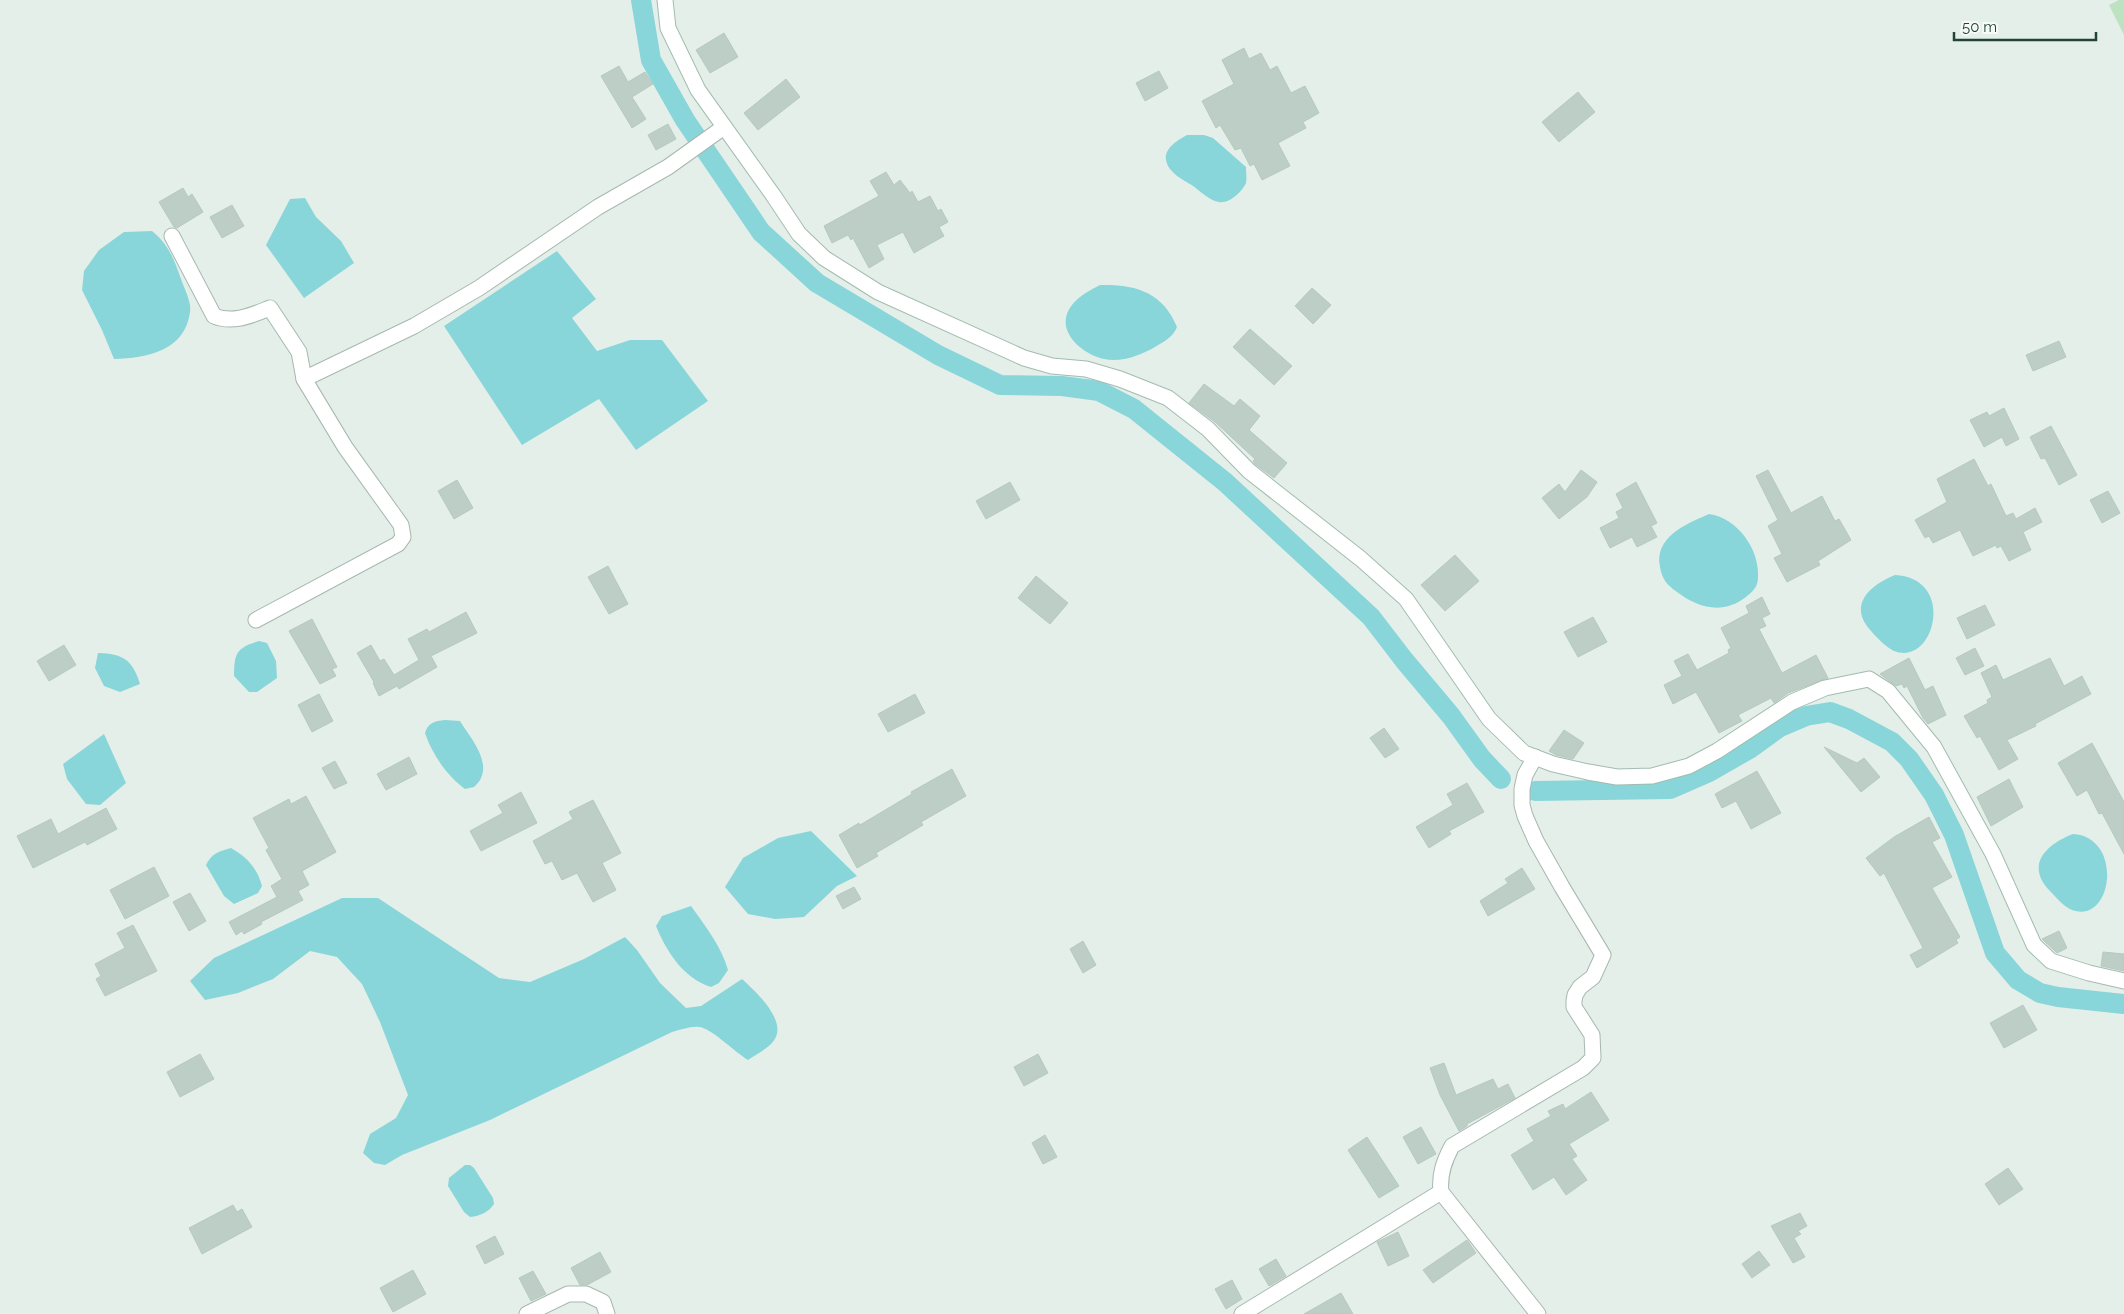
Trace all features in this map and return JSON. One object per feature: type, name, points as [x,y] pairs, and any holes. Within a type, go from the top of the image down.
[{"type":"street","points":[[665,0],[668,28],[698,90],[798,234],[833,265],[878,292],[1024,358],[1052,366],[1094,372],[1120,379],[1168,398],[1208,429],[1249,471],[1361,559],[1406,600],[1489,719],[1524,753],[1553,764],[1588,772],[1617,777],[1652,776],[1689,766],[1717,751],[1792,702],[1825,688],[1869,679],[1888,691],[1934,747],[1993,854],[2034,945],[2051,961],[2089,973],[2124,981]]},
{"type":"street","points":[[304,379],[414,326],[479,288],[598,207],[668,167],[724,127]]},
{"type":"street","points":[[172,236],[214,316],[222,320],[239,319],[270,308],[299,352],[304,379],[345,447],[402,525],[402,537],[398,544],[256,620]]},
{"type":"street","points":[[1535,757],[1524,775],[1522,805],[1525,816],[1536,841],[1573,907],[1592,934],[1603,955],[1600,965],[1593,976],[1577,991],[1574,1002],[1574,1007],[1592,1035],[1593,1058],[1583,1068],[1452,1146],[1442,1169],[1440,1181],[1441,1192],[1538,1314]]},
{"type":"street","points":[[1242,1314],[1441,1192]]},
{"type":"street","points":[[527,1314],[568,1294],[586,1294],[603,1302],[607,1314]]},
{"type":"green space","points":[[2119,0],[2124,0],[2124,35],[2109,5]]},
{"type":"water","points":[[1187,135],[1204,135],[1213,138],[1246,167],[1246,183],[1235,197],[1223,202],[1212,200],[1170,169],[1166,160],[1169,148]]},
{"type":"water","points":[[305,198],[316,217],[341,241],[354,263],[304,298],[266,245],[290,199]]},
{"type":"water","points":[[152,231],[163,242],[176,265],[190,304],[187,325],[181,336],[162,350],[139,357],[114,359],[82,290],[84,271],[99,250],[124,232]]},
{"type":"water","points":[[557,251],[596,299],[572,318],[597,351],[630,340],[662,340],[708,401],[636,450],[599,399],[522,445],[444,326]]},
{"type":"water","points":[[1100,285],[1125,286],[1146,292],[1164,306],[1177,327],[1171,336],[1162,343],[1144,353],[1131,357],[1110,360],[1087,352],[1072,339],[1066,323],[1067,314],[1078,299]]},
{"type":"water","points":[[1709,514],[1720,517],[1738,529],[1751,546],[1758,567],[1756,587],[1737,603],[1720,608],[1702,605],[1685,598],[1668,584],[1662,575],[1660,567],[1659,557],[1662,547],[1667,540],[1682,527]]},
{"type":"water","points":[[1895,575],[1914,580],[1927,590],[1933,605],[1933,620],[1929,635],[1920,646],[1908,652],[1894,651],[1885,645],[1864,622],[1861,613],[1861,604],[1870,590],[1877,584]]},
{"type":"water","points":[[259,641],[267,643],[276,661],[277,678],[257,692],[249,692],[234,676],[235,661],[241,649]]},
{"type":"water","points":[[98,653],[114,655],[130,663],[140,684],[120,692],[104,686],[95,668]]},
{"type":"water","points":[[445,720],[460,721],[481,756],[483,771],[474,787],[465,789],[452,778],[436,757],[428,741],[425,733],[428,727],[435,722]]},
{"type":"water","points":[[104,734],[126,783],[100,805],[86,804],[67,779],[63,764]]},
{"type":"water","points":[[811,831],[857,876],[837,886],[804,917],[775,919],[748,914],[725,887],[743,858],[778,838]]},
{"type":"water","points":[[2073,834],[2089,839],[2100,849],[2106,863],[2107,879],[2104,893],[2097,905],[2086,911],[2069,909],[2049,890],[2042,881],[2039,872],[2039,863],[2048,849],[2055,843]]},
{"type":"water","points":[[231,848],[251,864],[262,886],[258,893],[234,904],[224,896],[206,865],[210,858],[223,850]]},
{"type":"water","points":[[342,898],[378,898],[499,978],[530,982],[584,959],[625,937],[637,950],[660,983],[686,1008],[701,1006],[742,979],[770,1009],[777,1027],[776,1036],[769,1046],[748,1060],[704,1028],[693,1027],[672,1032],[490,1120],[402,1155],[385,1165],[374,1163],[363,1153],[370,1134],[396,1118],[408,1095],[380,1022],[362,984],[337,957],[310,951],[273,979],[238,993],[205,1000],[190,981],[214,958]]},
{"type":"water","points":[[691,906],[717,945],[728,970],[719,983],[711,987],[692,978],[684,971],[665,945],[656,926],[662,916]]},
{"type":"water","points":[[465,1165],[470,1165],[474,1168],[493,1198],[494,1204],[490,1209],[477,1216],[470,1217],[464,1212],[448,1186],[449,1178]]},
{"type":"building","points":[[724,33],[738,57],[710,73],[696,50]]},
{"type":"building","points":[[1244,48],[1249,59],[1261,53],[1270,70],[1277,66],[1291,93],[1305,86],[1319,113],[1303,122],[1306,128],[1278,143],[1290,166],[1262,180],[1254,164],[1250,166],[1241,148],[1235,150],[1220,125],[1216,128],[1202,101],[1234,84],[1222,60]]},
{"type":"building","points":[[619,66],[628,82],[645,72],[653,84],[632,97],[646,119],[632,128],[601,76]]},
{"type":"building","points":[[1159,71],[1168,88],[1145,101],[1136,83]]},
{"type":"building","points":[[786,79],[800,97],[758,130],[744,113]]},
{"type":"building","points":[[1578,92],[1595,112],[1559,142],[1542,122]]},
{"type":"building","points":[[668,124],[676,139],[656,150],[648,135]]},
{"type":"building","points":[[886,172],[894,185],[900,180],[910,193],[912,191],[918,202],[930,196],[938,211],[941,209],[948,222],[939,227],[944,236],[914,253],[903,232],[877,245],[884,259],[869,268],[853,238],[851,240],[848,235],[832,243],[824,226],[879,196],[870,181]]},
{"type":"building","points":[[183,188],[188,197],[192,194],[203,212],[177,228],[174,227],[159,202]]},
{"type":"building","points":[[232,205],[244,226],[222,238],[210,217]]},
{"type":"building","points":[[1312,288],[1331,305],[1313,324],[1295,306]]},
{"type":"building","points":[[1250,329],[1292,366],[1274,385],[1233,347]]},
{"type":"building","points":[[2059,341],[2066,357],[2033,371],[2026,355]]},
{"type":"building","points":[[1204,384],[1234,406],[1240,399],[1260,416],[1249,430],[1287,463],[1274,478],[1255,464],[1253,461],[1255,459],[1215,422],[1189,403]]},
{"type":"building","points":[[2004,408],[2019,439],[2006,446],[2002,437],[1984,447],[1970,420],[1987,412],[1989,416]]},
{"type":"building","points":[[2051,426],[2077,475],[2059,485],[2045,458],[2041,459],[2030,437]]},
{"type":"building","points":[[1974,459],[1988,486],[1991,484],[2006,516],[2013,513],[2016,519],[2035,508],[2042,522],[2023,532],[2031,550],[2009,561],[2001,546],[1997,548],[1996,545],[1973,556],[1960,530],[1933,543],[1929,536],[1925,538],[1915,520],[1947,502],[1937,479]]},
{"type":"building","points":[[1581,470],[1597,482],[1587,497],[1559,519],[1542,498],[1559,484],[1565,492]]},
{"type":"building","points":[[1768,470],[1791,513],[1822,496],[1835,521],[1839,519],[1851,540],[1818,561],[1820,565],[1787,582],[1774,558],[1782,554],[1768,526],[1778,520],[1756,476]]},
{"type":"building","points":[[457,480],[473,508],[454,519],[438,491]]},
{"type":"building","points":[[1010,482],[1020,500],[986,519],[976,501]]},
{"type":"building","points":[[1636,482],[1657,523],[1651,526],[1657,537],[1637,547],[1632,537],[1610,548],[1600,528],[1619,518],[1616,512],[1623,508],[1616,494]]},
{"type":"building","points":[[2108,491],[2120,513],[2102,523],[2090,500]]},
{"type":"building","points":[[1455,555],[1479,581],[1445,611],[1421,585]]},
{"type":"building","points":[[608,566],[628,604],[609,614],[588,577]]},
{"type":"building","points":[[1036,576],[1068,603],[1050,624],[1018,598]]},
{"type":"building","points":[[1762,597],[1770,614],[1762,618],[1766,626],[1759,629],[1782,673],[1816,655],[1828,678],[1788,693],[1774,703],[1771,698],[1738,715],[1742,721],[1719,733],[1696,692],[1673,704],[1664,685],[1682,676],[1674,661],[1688,654],[1697,670],[1729,653],[1728,650],[1731,648],[1721,628],[1749,613],[1746,606]]},
{"type":"building","points":[[1985,605],[1995,625],[1967,639],[1957,618]]},
{"type":"building","points":[[466,612],[477,633],[431,656],[437,667],[399,689],[397,686],[379,696],[374,682],[357,653],[371,645],[380,661],[384,659],[394,675],[419,660],[408,639],[427,629],[429,632]]},
{"type":"building","points":[[1593,617],[1607,642],[1578,657],[1564,632]]},
{"type":"building","points":[[312,619],[337,667],[332,669],[336,676],[320,684],[289,631]]},
{"type":"building","points":[[64,645],[76,665],[49,681],[37,661]]},
{"type":"building","points":[[1975,648],[1984,666],[1965,675],[1956,658]]},
{"type":"building","points":[[1909,658],[1925,690],[1933,686],[1946,715],[1928,724],[1907,686],[1904,688],[1902,684],[1896,686],[1880,674]]},
{"type":"building","points":[[2050,658],[2064,686],[2082,676],[2091,694],[2035,724],[2036,726],[2007,740],[2018,759],[1999,770],[1980,736],[1977,738],[1964,716],[1988,703],[1987,700],[1992,697],[1981,673],[1996,665],[2003,680]]},
{"type":"building","points":[[319,694],[333,721],[312,732],[298,705]]},
{"type":"building","points":[[915,694],[925,713],[888,732],[878,714]]},
{"type":"building","points":[[1384,728],[1399,749],[1385,758],[1370,738]]},
{"type":"building","points":[[1564,730],[1584,743],[1573,759],[1556,755],[1549,751]]},
{"type":"building","points":[[2092,743],[2124,802],[2124,854],[2102,813],[2099,814],[2087,790],[2077,796],[2058,763]]},
{"type":"building","points":[[1824,747],[1857,763],[1864,758],[1880,777],[1861,792]]},
{"type":"building","points":[[409,757],[417,774],[386,790],[377,774]]},
{"type":"building","points":[[335,761],[347,783],[334,789],[322,768]]},
{"type":"building","points":[[952,769],[966,796],[921,822],[923,825],[876,853],[878,856],[857,868],[839,835],[859,823],[860,825],[912,794],[911,792]]},
{"type":"building","points":[[1757,771],[1781,813],[1751,829],[1736,801],[1722,808],[1715,794]]},
{"type":"building","points":[[2009,779],[2023,807],[1991,826],[1977,797]]},
{"type":"building","points":[[1467,783],[1484,812],[1449,831],[1451,834],[1429,848],[1416,827],[1453,805],[1447,794]]},
{"type":"building","points":[[521,792],[537,823],[481,851],[470,831],[503,813],[498,805]]},
{"type":"building","points":[[306,796],[336,852],[302,871],[309,885],[298,891],[303,900],[261,922],[262,924],[244,934],[242,931],[236,935],[229,922],[277,897],[271,886],[282,879],[266,850],[269,848],[253,818],[289,799],[291,804]]},
{"type":"building","points":[[593,800],[621,853],[602,863],[616,890],[593,902],[577,873],[562,880],[552,861],[545,864],[533,841],[573,819],[569,812]]},
{"type":"building","points":[[106,808],[117,829],[87,845],[85,842],[33,868],[17,836],[51,819],[58,834]]},
{"type":"building","points":[[1929,817],[1940,838],[1932,842],[1952,877],[1932,888],[1960,937],[1956,940],[1958,943],[1917,968],[1910,955],[1923,948],[1884,873],[1880,876],[1866,858],[1894,837]]},
{"type":"building","points":[[154,867],[169,896],[125,919],[110,890]]},
{"type":"building","points":[[1522,868],[1535,889],[1488,916],[1480,901],[1508,883],[1505,879]]},
{"type":"building","points":[[854,887],[861,899],[843,909],[836,896]]},
{"type":"building","points":[[190,893],[206,921],[189,931],[173,902]]},
{"type":"building","points":[[133,925],[157,971],[105,996],[96,979],[101,976],[95,964],[125,948],[117,933]]},
{"type":"building","points":[[2059,931],[2067,948],[2057,953],[2042,939]]},
{"type":"building","points":[[1083,941],[1096,965],[1083,973],[1070,949]]},
{"type":"building","points":[[2103,952],[2124,954],[2124,971],[2101,966]]},
{"type":"building","points":[[2023,1005],[2037,1030],[2004,1048],[1990,1023]]},
{"type":"building","points":[[200,1054],[214,1079],[180,1097],[167,1072]]},
{"type":"building","points":[[1038,1054],[1048,1073],[1024,1086],[1014,1067]]},
{"type":"building","points":[[1444,1063],[1456,1095],[1493,1079],[1498,1089],[1508,1084],[1515,1098],[1467,1124],[1467,1126],[1459,1131],[1440,1095],[1430,1068]]},
{"type":"building","points":[[1591,1092],[1609,1120],[1569,1144],[1577,1156],[1572,1159],[1587,1180],[1566,1195],[1554,1177],[1533,1190],[1511,1155],[1534,1141],[1527,1129],[1551,1116],[1548,1111],[1563,1104],[1565,1109]]},
{"type":"building","points":[[1421,1127],[1436,1154],[1418,1164],[1403,1137]]},
{"type":"building","points":[[1045,1135],[1057,1157],[1043,1164],[1032,1143]]},
{"type":"building","points":[[1367,1137],[1399,1186],[1379,1198],[1348,1150]]},
{"type":"building","points":[[2008,1168],[2023,1189],[1999,1205],[1985,1184]]},
{"type":"building","points":[[233,1205],[237,1212],[242,1209],[252,1227],[202,1254],[189,1228]]},
{"type":"building","points":[[1800,1213],[1807,1226],[1798,1231],[1801,1234],[1794,1238],[1805,1257],[1793,1263],[1771,1226]]},
{"type":"building","points":[[1398,1232],[1409,1256],[1388,1266],[1377,1242]]},
{"type":"building","points":[[495,1236],[504,1254],[485,1264],[476,1246]]},
{"type":"building","points":[[1467,1240],[1476,1253],[1433,1283],[1423,1270]]},
{"type":"building","points":[[1759,1251],[1770,1265],[1752,1278],[1742,1264]]},
{"type":"building","points":[[600,1252],[611,1272],[587,1285],[580,1285],[571,1268]]},
{"type":"building","points":[[1276,1259],[1286,1276],[1269,1286],[1259,1269]]},
{"type":"building","points":[[413,1270],[426,1294],[393,1312],[380,1288]]},
{"type":"building","points":[[533,1271],[546,1294],[531,1301],[519,1278]]},
{"type":"building","points":[[1232,1280],[1242,1299],[1226,1309],[1215,1289]]},
{"type":"building","points":[[1341,1293],[1353,1314],[1304,1314]]},
{"type":"waterway","points":[[641,0],[651,60],[685,120],[761,232],[817,283],[938,355],[1000,385],[1062,386],[1099,391],[1134,409],[1225,482],[1371,617],[1451,716],[1482,759],[1501,779]]},
{"type":"waterway","points":[[1535,791],[1670,789],[1709,772],[1751,748],[1780,727],[1806,716],[1830,712],[1849,719],[1892,742],[1909,759],[1934,795],[1954,835],[1995,953],[2018,980],[2040,993],[2058,997],[2124,1004]]}]
